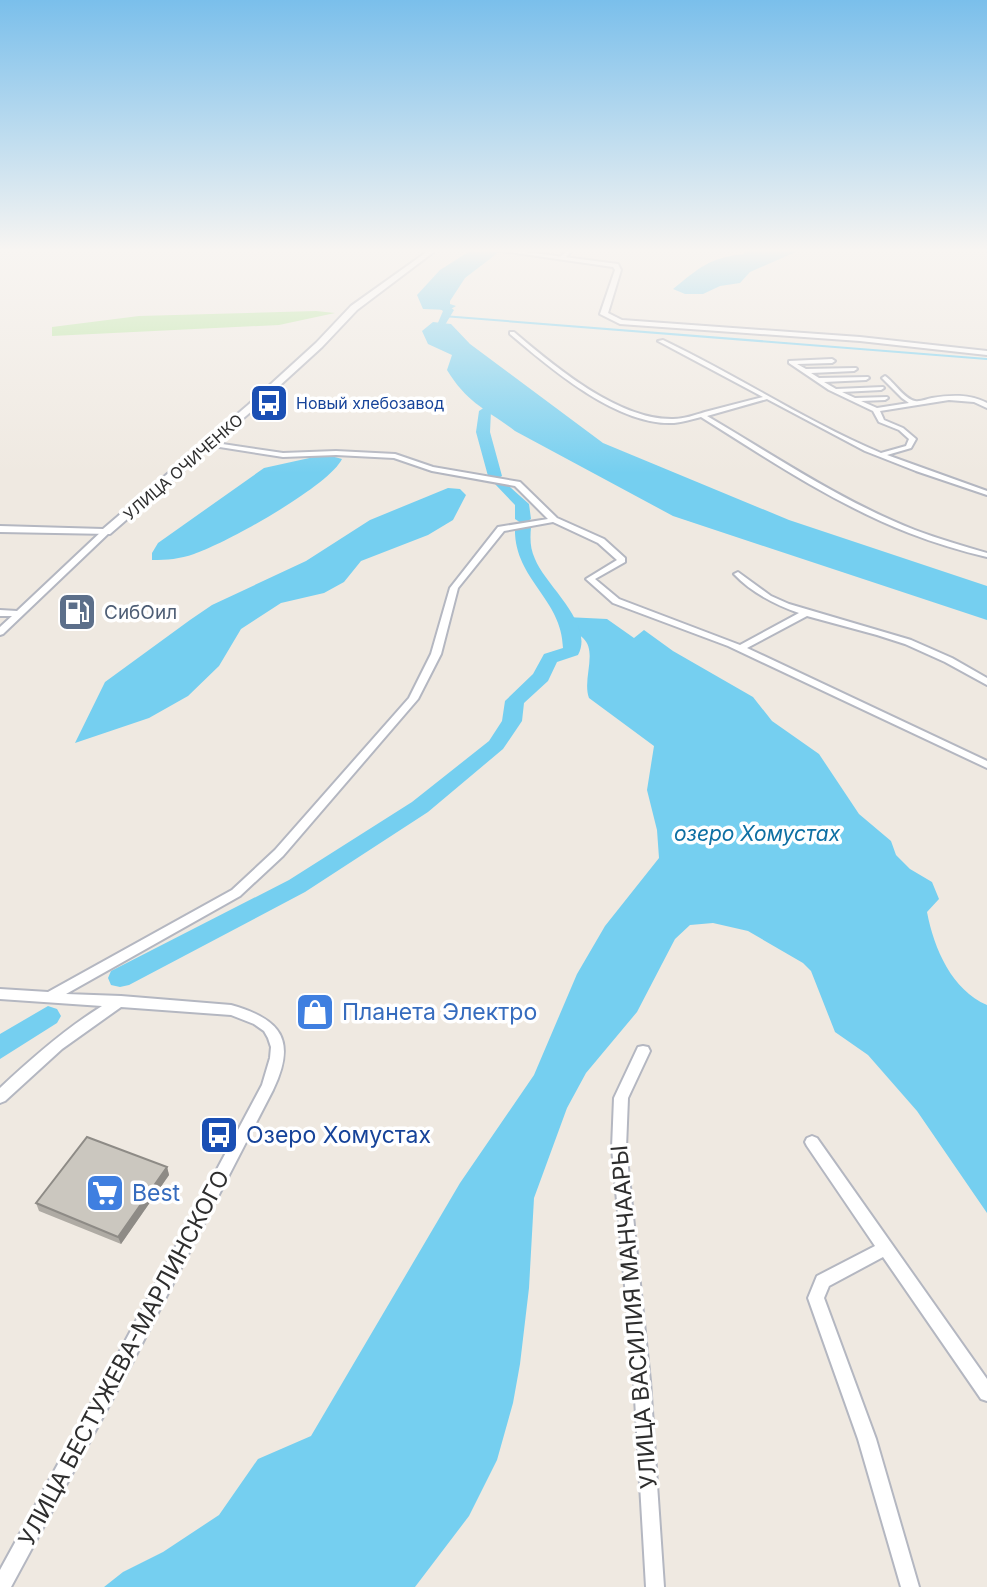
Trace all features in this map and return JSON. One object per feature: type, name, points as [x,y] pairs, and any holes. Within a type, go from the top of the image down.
[{"type":"street","name":"УЛИЦА ОЧИЧЕНКО","points":[[0,632],[106,532],[209,444],[338,325]]},
{"type":"street","points":[[663,325],[860,339],[987,353]]},
{"type":"street","points":[[512,333],[561,375],[635,414],[672,421],[769,397]]},
{"type":"street","points":[[661,341],[709,363],[881,454],[987,493]]},
{"type":"street","points":[[832,361],[791,362],[817,380],[876,410],[916,404],[924,400],[977,399],[987,407]]},
{"type":"street","points":[[804,371],[854,369]]},
{"type":"street","points":[[817,380],[866,378]]},
{"type":"street","points":[[885,378],[904,397],[916,404]]},
{"type":"street","points":[[835,390],[881,388]]},
{"type":"street","points":[[855,399],[885,398]]},
{"type":"street","points":[[876,410],[881,421],[901,429],[913,439],[909,447],[881,454]]},
{"type":"street","points":[[702,415],[856,507],[929,538],[987,555]]},
{"type":"street","points":[[209,444],[283,455],[336,453],[395,456],[432,469],[517,484],[554,520],[601,541],[622,560],[590,579],[616,601],[740,648],[987,765]]},
{"type":"street","points":[[50,997],[230,896],[279,853],[413,699],[436,654],[454,588],[500,529],[554,520]]},
{"type":"street","points":[[0,522],[117,525]]},
{"type":"street","points":[[0,529],[106,532]]},
{"type":"street","points":[[738,574],[750,587],[804,614],[881,633],[960,664],[987,682]]},
{"type":"street","points":[[0,613],[18,614]]},
{"type":"street","points":[[740,648],[804,614]]},
{"type":"street","name":"УЛИЦА БЕСТУЖЕВА-МАРЛИНСКОГО","points":[[0,995],[121,1001],[242,1013],[263,1022],[272,1031],[279,1048],[268,1086],[1,1587]]},
{"type":"street","points":[[0,1097],[43,1054],[74,1030],[121,1001]]},
{"type":"street","name":"УЛИЦА ВАСИЛИЯ МАНЧААРЫ","points":[[643,1051],[621,1098],[619,1148],[642,1381],[655,1587]]},
{"type":"street","points":[[813,1142],[884,1249],[987,1393]]},
{"type":"street","points":[[884,1249],[823,1281],[817,1288],[816,1298],[866,1439],[910,1587]]},
{"type":"green space","points":[[67,325],[278,325],[52,336],[52,327]]},
{"type":"water","points":[[429,325],[452,325],[470,344],[603,443],[789,520],[987,586],[987,620],[673,516],[515,431],[478,405],[447,370],[452,355],[428,344],[422,331]]},
{"type":"water","points":[[331,456],[342,459],[318,484],[251,527],[194,554],[152,560],[152,553],[158,543],[264,468]]},
{"type":"water","points":[[448,488],[460,489],[466,495],[453,520],[428,535],[361,561],[344,582],[324,593],[281,603],[241,629],[219,666],[188,696],[149,718],[75,743],[105,682],[190,620],[212,605],[306,561],[370,520]]},
{"type":"water","name":"озеро Хомустах","points":[[566,617],[607,619],[634,638],[644,630],[673,651],[753,697],[772,721],[819,754],[859,814],[891,841],[896,855],[910,869],[932,882],[939,899],[927,912],[940,954],[954,979],[987,1005],[987,1213],[917,1111],[868,1055],[835,1032],[811,971],[803,963],[748,931],[713,923],[690,925],[675,939],[637,1012],[586,1073],[567,1108],[534,1198],[529,1288],[520,1364],[513,1403],[497,1460],[469,1516],[415,1587],[104,1587],[123,1572],[163,1552],[219,1515],[258,1459],[311,1436],[460,1183],[534,1075],[577,974],[605,926],[659,858],[657,830],[647,790],[654,746],[589,698],[589,651],[583,638],[564,625]]},
{"type":"building","name":"Best","points":[[87,1137],[167,1167],[118,1237],[36,1203]]},
{"type":"waterway","points":[[558,325],[987,359]]},
{"type":"waterway","points":[[485,411],[483,432],[495,476]]},
{"type":"waterway","points":[[502,484],[522,504],[523,519]]},
{"type":"waterway","points":[[120,978],[297,886],[420,807],[496,745],[512,721],[515,701],[541,677],[550,658],[572,651],[571,633],[566,617],[527,561],[522,545],[523,527]]},
{"type":"waterway","points":[[0,1048],[48,1016]]},
{"type":"place","name":"Новый хлебозавод","points":[[269,403]]},
{"type":"place","name":"СибОил","points":[[77,612]]},
{"type":"place","name":"Планета Электро","points":[[315,1012]]},
{"type":"place","name":"Озеро Хомустах","points":[[219,1135]]},
{"type":"place","name":"Best","points":[[105,1193]]}]
